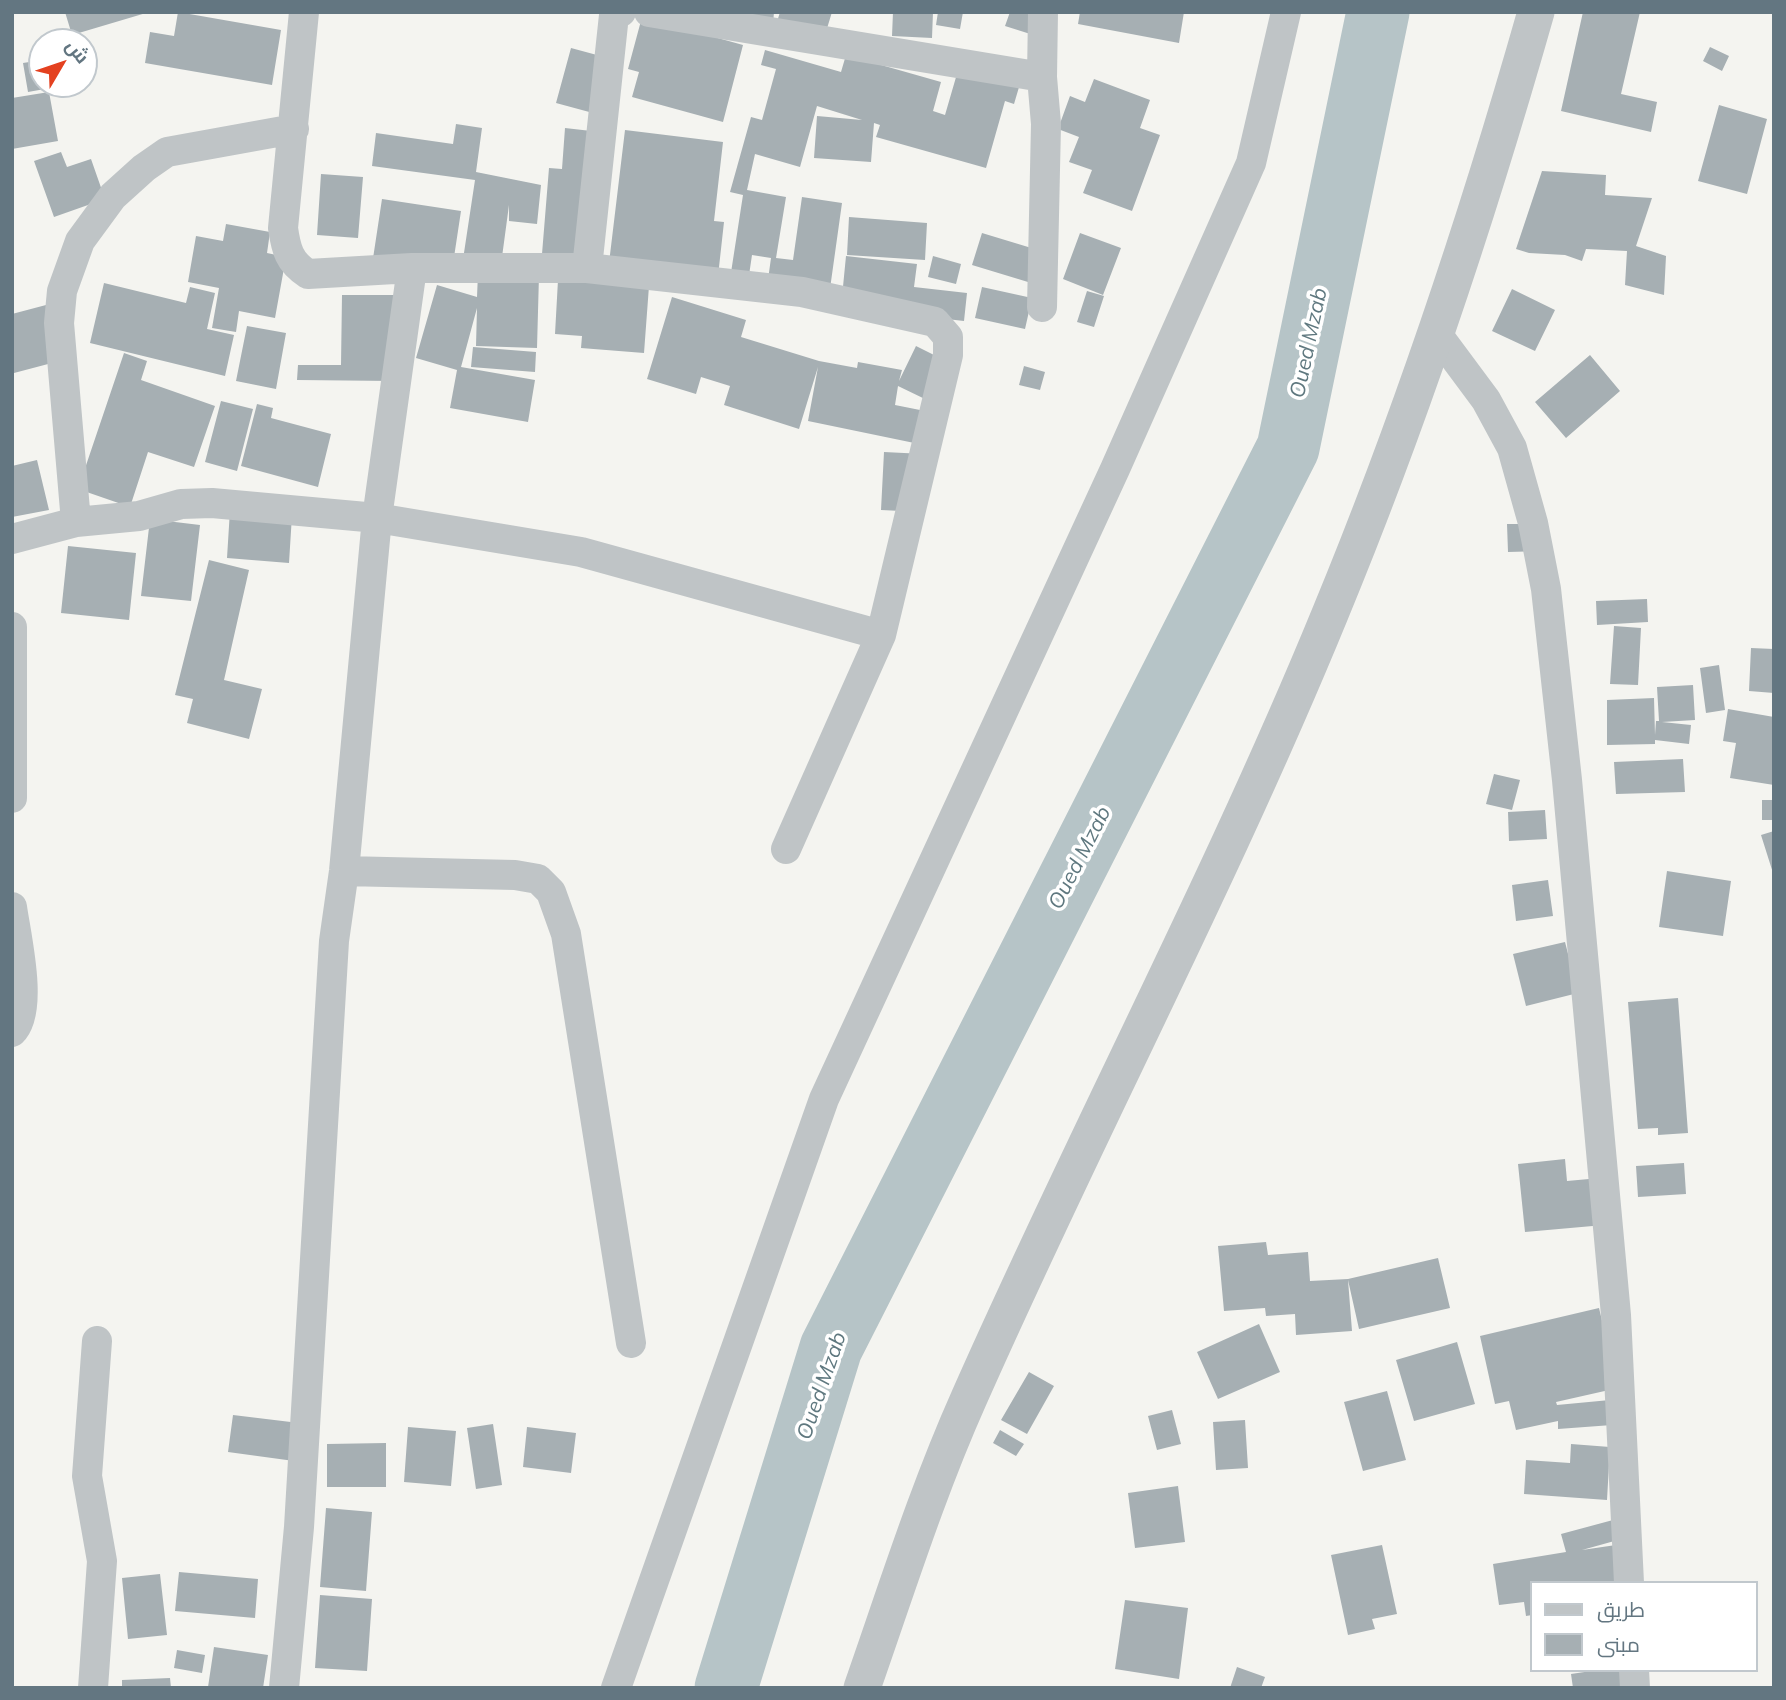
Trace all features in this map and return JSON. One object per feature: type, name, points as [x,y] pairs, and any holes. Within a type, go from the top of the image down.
[{"type":"street","points":[[304,12],[283,228],[286,250],[294,265],[308,274],[412,268],[587,268],[802,292],[935,322],[948,337],[948,355],[881,635],[786,849]]},
{"type":"street","points":[[587,268],[614,15],[621,12]]},
{"type":"street","points":[[649,12],[1042,77]]},
{"type":"street","points":[[1042,307],[1046,124],[1042,77],[1043,12]]},
{"type":"street","points":[[616,1688],[824,1099],[1115,469],[1251,163],[1286,12]]},
{"type":"street","points":[[862,1688],[922,1517],[967,1402],[1216,869],[1330,615],[1437,334],[1504,126],[1536,12]]},
{"type":"street","points":[[76,522],[60,323],[62,291],[80,241],[113,196],[167,152],[294,129]]},
{"type":"street","points":[[285,1688],[299,1527],[334,942],[344,871],[377,518],[412,268]]},
{"type":"street","points":[[1437,334],[1486,400],[1511,448],[1533,523],[1546,589],[1567,780],[1616,1315],[1629,1581]]},
{"type":"street","points":[[12,539],[76,522],[139,516],[181,504],[212,503],[377,518],[581,552],[881,635]]},
{"type":"street","points":[[12,628],[12,798]]},
{"type":"street","points":[[344,871],[515,875],[538,878],[551,892],[566,934],[631,1343]]},
{"type":"street","points":[[12,907],[23,998],[20,1023],[12,1032]]},
{"type":"street","points":[[93,1688],[102,1561],[87,1476],[97,1341]]},
{"type":"building","points":[[65,12],[146,12],[96,28],[70,28]]},
{"type":"building","points":[[178,12],[281,30],[272,85],[145,63],[150,32],[174,36]]},
{"type":"building","points":[[742,12],[774,12],[773,24],[741,19]]},
{"type":"building","points":[[780,12],[832,12],[825,35],[777,22]]},
{"type":"building","points":[[893,12],[933,12],[932,38],[892,36]]},
{"type":"building","points":[[938,12],[963,12],[960,29],[936,25]]},
{"type":"building","points":[[1010,12],[1031,12],[1043,38],[1005,26]]},
{"type":"building","points":[[1080,12],[1184,12],[1179,43],[1078,24]]},
{"type":"building","points":[[1583,12],[1640,12],[1621,94],[1657,102],[1651,132],[1561,111]]},
{"type":"building","points":[[642,17],[743,45],[723,122],[632,97],[639,72],[628,69]]},
{"type":"building","points":[[1710,47],[1729,56],[1722,71],[1703,61]]},
{"type":"building","points":[[571,48],[608,58],[593,113],[556,103]]},
{"type":"building","points":[[765,50],[841,72],[846,55],[941,82],[933,111],[945,115],[961,60],[1022,77],[1014,104],[1005,101],[986,168],[876,137],[880,125],[874,123],[871,162],[814,158],[817,116],[862,120],[817,106],[800,167],[755,154],[747,190],[786,197],[776,258],[793,260],[802,197],[842,203],[828,303],[766,294],[771,258],[752,255],[748,282],[730,279],[743,195],[730,192],[751,117],[762,120],[776,69],[761,65]]},
{"type":"building","points":[[28,62],[28,92],[23,63]]},
{"type":"building","points":[[1094,79],[1150,100],[1140,128],[1160,135],[1132,211],[1083,193],[1092,170],[1069,162],[1079,137],[1058,129],[1070,96],[1085,102]]},
{"type":"building","points":[[28,95],[28,98],[50,98],[58,141],[12,149],[12,98]]},
{"type":"building","points":[[1719,105],[1767,119],[1747,194],[1698,181]]},
{"type":"building","points":[[456,124],[482,128],[476,172],[541,185],[537,224],[509,221],[509,205],[500,272],[462,266],[475,180],[372,166],[376,133],[453,144]]},
{"type":"building","points":[[565,128],[600,132],[590,258],[542,254],[549,168],[562,169]]},
{"type":"building","points":[[625,130],[723,142],[714,221],[724,222],[717,285],[609,263]]},
{"type":"building","points":[[61,152],[67,167],[91,159],[105,199],[54,217],[34,161]]},
{"type":"building","points":[[1542,171],[1606,175],[1605,195],[1652,198],[1636,246],[1666,256],[1664,295],[1625,285],[1627,251],[1586,249],[1582,261],[1565,255],[1529,253],[1516,249]]},
{"type":"building","points":[[321,174],[363,177],[358,238],[317,235]]},
{"type":"building","points":[[382,199],[461,211],[451,277],[372,265]]},
{"type":"building","points":[[849,217],[927,223],[925,260],[847,255]]},
{"type":"building","points":[[226,224],[270,232],[267,253],[286,257],[275,318],[239,311],[236,332],[212,328],[219,288],[188,282],[196,236],[223,241]]},
{"type":"building","points":[[982,233],[1038,250],[1028,282],[972,265]]},
{"type":"building","points":[[1080,233],[1121,248],[1103,295],[1063,279]]},
{"type":"building","points":[[846,256],[917,264],[914,287],[967,293],[964,321],[841,307]]},
{"type":"building","points":[[933,256],[961,264],[956,284],[928,277]]},
{"type":"building","points":[[478,273],[539,275],[537,348],[476,346],[477,308],[461,367],[535,380],[528,422],[450,408],[457,370],[416,358],[437,285],[477,297]]},
{"type":"building","points":[[558,280],[649,286],[644,353],[581,348],[582,336],[555,334]]},
{"type":"building","points":[[104,283],[186,303],[190,287],[215,293],[207,329],[234,335],[225,376],[90,343]]},
{"type":"building","points":[[982,287],[1032,298],[1025,329],[975,318]]},
{"type":"building","points":[[1512,289],[1555,310],[1535,351],[1492,331]]},
{"type":"building","points":[[1087,291],[1104,296],[1094,327],[1077,322]]},
{"type":"building","points":[[342,295],[394,295],[394,381],[297,380],[298,365],[341,365]]},
{"type":"building","points":[[672,297],[746,320],[741,337],[819,361],[857,368],[858,362],[902,370],[899,381],[916,346],[946,361],[927,400],[898,386],[895,405],[930,412],[924,445],[808,421],[818,367],[799,429],[724,405],[730,386],[701,377],[696,394],[647,379]]},
{"type":"building","points":[[46,305],[54,338],[67,359],[14,373],[12,314]]},
{"type":"building","points":[[247,326],[286,333],[276,389],[236,381]]},
{"type":"building","points":[[473,347],[536,352],[535,372],[471,367]]},
{"type":"building","points":[[124,353],[147,361],[141,380],[215,406],[194,467],[148,452],[130,507],[78,489]]},
{"type":"building","points":[[1590,355],[1620,391],[1566,438],[1535,402]]},
{"type":"building","points":[[1024,366],[1045,372],[1040,390],[1019,385]]},
{"type":"building","points":[[221,401],[253,409],[237,471],[205,462]]},
{"type":"building","points":[[257,404],[273,408],[271,418],[331,434],[318,487],[241,466]]},
{"type":"building","points":[[884,452],[924,454],[922,512],[881,510]]},
{"type":"building","points":[[37,460],[49,510],[12,517],[12,466]]},
{"type":"building","points":[[231,494],[293,499],[289,563],[227,558]]},
{"type":"building","points":[[150,519],[200,525],[191,601],[141,596]]},
{"type":"building","points":[[1507,524],[1543,524],[1544,551],[1508,552]]},
{"type":"building","points":[[68,546],[136,553],[129,620],[61,613]]},
{"type":"building","points":[[209,560],[249,570],[224,680],[262,689],[249,739],[187,723],[193,699],[175,695]]},
{"type":"building","points":[[1647,599],[1648,622],[1597,625],[1596,601]]},
{"type":"building","points":[[1614,626],[1641,628],[1638,685],[1610,684]]},
{"type":"building","points":[[1751,648],[1774,649],[1774,693],[1749,691]]},
{"type":"building","points":[[1719,665],[1725,710],[1706,713],[1700,668]]},
{"type":"building","points":[[1693,685],[1695,720],[1662,722],[1691,725],[1689,744],[1655,740],[1655,744],[1607,745],[1607,700],[1654,698],[1655,735],[1656,721],[1659,721],[1657,687]]},
{"type":"building","points":[[1728,709],[1774,717],[1774,785],[1730,778],[1736,743],[1723,741]]},
{"type":"building","points":[[1683,759],[1685,792],[1616,794],[1614,762]]},
{"type":"building","points":[[1494,774],[1520,780],[1512,810],[1486,804]]},
{"type":"building","points":[[1762,800],[1774,800],[1774,820],[1762,820]]},
{"type":"building","points":[[1545,810],[1547,839],[1509,841],[1508,812]]},
{"type":"building","points":[[1774,831],[1774,873],[1773,873],[1761,835]]},
{"type":"building","points":[[1667,871],[1731,881],[1723,936],[1659,927]]},
{"type":"building","points":[[1548,880],[1553,916],[1516,921],[1512,885]]},
{"type":"building","points":[[1565,942],[1578,993],[1526,1006],[1513,954]]},
{"type":"building","points":[[1678,998],[1688,1133],[1658,1135],[1658,1128],[1638,1129],[1628,1002]]},
{"type":"building","points":[[1565,1159],[1567,1181],[1600,1178],[1604,1225],[1525,1232],[1518,1164]]},
{"type":"building","points":[[1684,1163],[1686,1194],[1638,1197],[1636,1166]]},
{"type":"building","points":[[1266,1242],[1268,1255],[1308,1252],[1310,1281],[1348,1279],[1438,1258],[1450,1308],[1359,1329],[1348,1280],[1352,1331],[1296,1335],[1295,1314],[1266,1316],[1265,1308],[1224,1311],[1218,1246]]},
{"type":"building","points":[[1599,1308],[1618,1388],[1556,1402],[1557,1405],[1610,1400],[1612,1425],[1558,1429],[1558,1421],[1516,1430],[1509,1401],[1495,1404],[1480,1336]]},
{"type":"building","points":[[1259,1324],[1280,1372],[1218,1399],[1197,1352]]},
{"type":"building","points":[[1457,1342],[1475,1404],[1414,1421],[1396,1360]]},
{"type":"building","points":[[1029,1372],[1054,1386],[1027,1434],[1001,1420]]},
{"type":"building","points":[[1387,1391],[1406,1460],[1363,1471],[1344,1402]]},
{"type":"building","points":[[1172,1410],[1181,1444],[1157,1450],[1148,1416]]},
{"type":"building","points":[[233,1415],[299,1423],[294,1461],[228,1452]]},
{"type":"building","points":[[1245,1420],[1248,1468],[1216,1470],[1213,1422]]},
{"type":"building","points":[[493,1424],[502,1485],[476,1489],[467,1428]]},
{"type":"building","points":[[408,1427],[456,1431],[451,1486],[404,1482]]},
{"type":"building","points":[[527,1427],[576,1433],[571,1473],[523,1467]]},
{"type":"building","points":[[1000,1430],[1024,1444],[1016,1456],[993,1443]]},
{"type":"building","points":[[386,1443],[386,1487],[327,1487],[327,1444]]},
{"type":"building","points":[[1571,1444],[1610,1447],[1607,1500],[1524,1494],[1526,1460],[1570,1463]]},
{"type":"building","points":[[1178,1486],[1185,1542],[1135,1548],[1128,1493]]},
{"type":"building","points":[[326,1508],[372,1512],[366,1591],[320,1587]]},
{"type":"building","points":[[1613,1520],[1618,1540],[1582,1550],[1616,1545],[1622,1581],[1530,1581],[1530,1615],[1526,1616],[1524,1602],[1499,1605],[1493,1564],[1566,1552],[1561,1534]]},
{"type":"building","points":[[1382,1545],[1397,1614],[1372,1619],[1375,1629],[1348,1635],[1331,1555]]},
{"type":"building","points":[[179,1572],[258,1579],[255,1618],[175,1611]]},
{"type":"building","points":[[160,1574],[167,1635],[128,1639],[122,1578]]},
{"type":"building","points":[[320,1595],[372,1599],[367,1671],[315,1668]]},
{"type":"building","points":[[1125,1600],[1188,1608],[1179,1679],[1115,1669]]},
{"type":"building","points":[[214,1647],[268,1655],[263,1688],[208,1687]]},
{"type":"building","points":[[177,1650],[205,1655],[202,1673],[174,1668]]},
{"type":"building","points":[[1237,1667],[1265,1677],[1261,1688],[1230,1688]]},
{"type":"building","points":[[1625,1672],[1628,1688],[1573,1688],[1571,1674]]},
{"type":"building","points":[[170,1678],[171,1688],[122,1688],[122,1680]]},
{"type":"waterway","name":"Oued Mzab","points":[[726,1688],[831,1348],[1288,448],[1378,12]]}]
